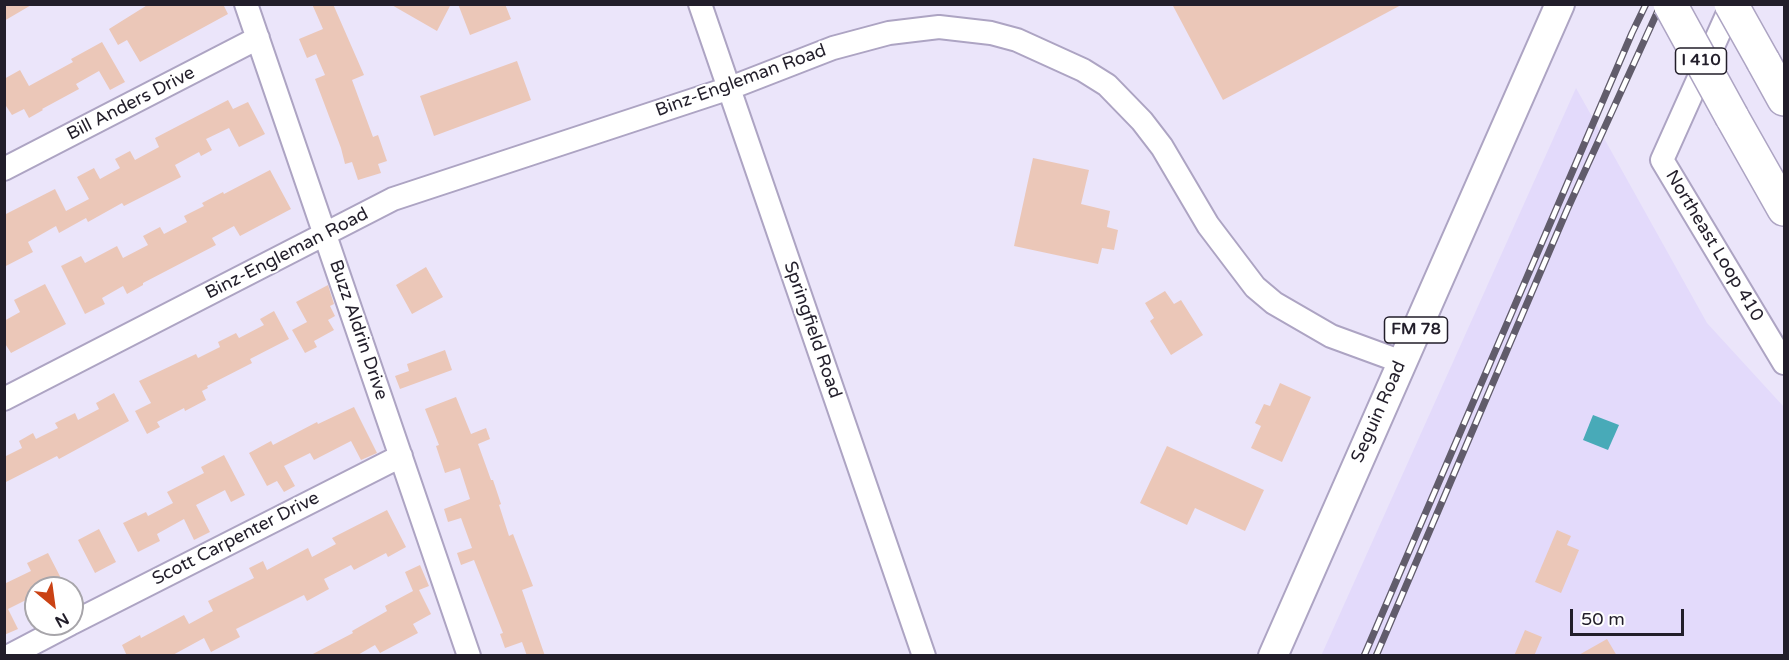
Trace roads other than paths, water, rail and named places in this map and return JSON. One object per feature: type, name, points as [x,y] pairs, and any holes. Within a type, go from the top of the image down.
[{"type":"highway","name":"I 410","points":[[1670,4],[1785,209]]},
{"type":"highway","name":"I 410","points":[[1731,4],[1785,99]]},
{"type":"main road","points":[[1531,69],[1538,4]]},
{"type":"main road","name":"Seguin Road","points":[[1273,656],[1560,4]]},
{"type":"street","name":"Buzz Aldrin Drive","points":[[246,4],[400,456],[462,653]]},
{"type":"street","name":"Springfield Road","points":[[700,4],[924,656]]},
{"type":"street","name":"Northeast Loop 410","points":[[1731,4],[1662,160],[1785,363]]},
{"type":"street","name":"Binz-Engleman Road","points":[[4,399],[393,199],[730,88],[857,40],[913,29],[939,27],[991,33],[1030,44],[1081,69],[1107,85],[1142,121],[1162,147],[1208,225],[1256,287],[1274,303],[1331,336],[1402,362]]},
{"type":"street","name":"Bill Anders Drive","points":[[4,169],[258,38]]},
{"type":"street","name":"Scott Carpenter Drive","points":[[84,617],[400,456]]},
{"type":"street","name":"Scott Carpenter Drive","points":[[9,656],[48,636]]},
{"type":"water","points":[[1593,415],[1619,425],[1608,450],[1583,440]]},
{"type":"railway","points":[[1364,656],[1646,4]]},
{"type":"railway","points":[[1376,656],[1567,210],[1661,4]]}]
